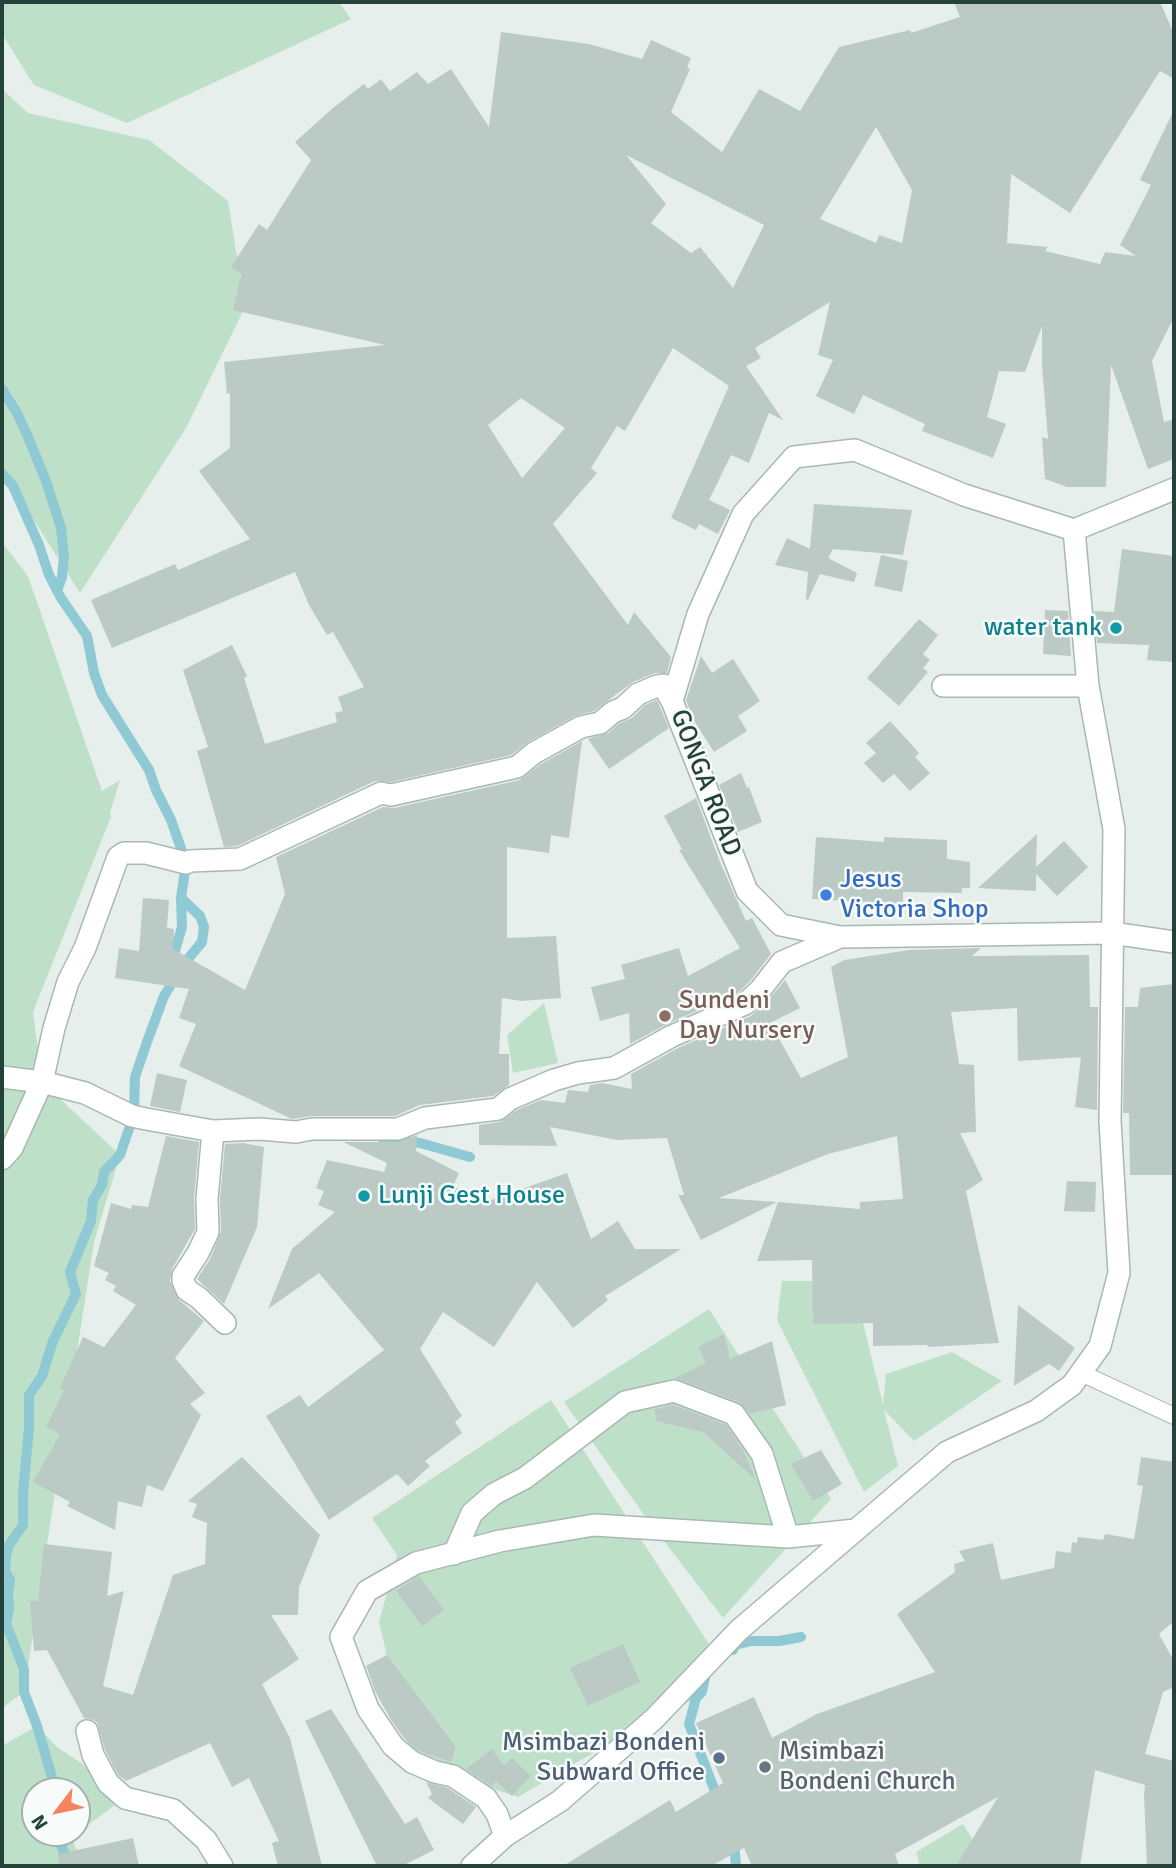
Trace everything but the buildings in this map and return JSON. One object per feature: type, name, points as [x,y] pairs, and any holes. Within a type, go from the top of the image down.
[{"type":"street","name":"GONGA ROAD","points":[[1074,530],[964,495],[855,450],[794,457],[743,514],[698,614],[672,701],[747,891],[781,925],[840,937],[1112,933],[1174,942]]},
{"type":"street","points":[[472,1866],[505,1836],[560,1801],[654,1719],[740,1630],[947,1452],[1036,1411],[1072,1385],[1100,1346],[1119,1273],[1110,1121],[1114,829],[1088,686],[1074,530],[1174,489]]},
{"type":"street","points":[[2,1159],[12,1148],[42,1082],[68,982],[85,948],[118,858],[124,853],[146,853],[186,863],[240,859],[381,793],[391,795],[517,767],[534,753],[581,727],[600,723],[638,694],[657,687],[663,685],[672,701]]},
{"type":"street","points":[[943,686],[1088,686]]},
{"type":"street","points":[[2,1077],[42,1082],[85,1093],[132,1116],[213,1131],[398,1129],[425,1118],[498,1109],[510,1099],[554,1080],[578,1073],[614,1068],[672,1036],[745,1004],[782,962],[840,937]]},
{"type":"street","points":[[213,1131],[206,1199],[208,1232],[183,1276],[183,1281],[187,1290],[225,1322]]},
{"type":"street","points":[[454,1554],[472,1513],[494,1494],[525,1478],[625,1402],[674,1391],[734,1414],[762,1454],[788,1537]]},
{"type":"street","points":[[505,1836],[497,1814],[486,1798],[453,1776],[412,1762],[393,1746],[368,1709],[341,1637],[367,1591],[416,1563],[500,1541],[594,1525],[788,1537],[856,1530]]},
{"type":"street","points":[[87,1731],[93,1755],[108,1783],[125,1798],[173,1810],[206,1840],[222,1866]]},
{"type":"lane","points":[[1081,1373],[1174,1416]]},
{"type":"green space","points":[[2,2],[339,2],[351,19],[127,123],[34,85],[2,34]]},
{"type":"green space","points":[[2,89],[28,113],[149,140],[228,201],[245,307],[186,428],[80,593],[2,470]]},
{"type":"green space","points":[[2,542],[28,576],[102,791],[120,780],[111,817],[33,1012],[42,1082],[120,1155],[94,1242],[24,1692],[2,1708]]},
{"type":"green space","points":[[544,1003],[558,1063],[513,1073],[507,1035]]},
{"type":"green space","points":[[782,1281],[853,1281],[883,1405],[886,1374],[952,1352],[1002,1381],[914,1441],[884,1410],[898,1466],[864,1492],[777,1320]]},
{"type":"green space","points":[[709,1309],[831,1499],[723,1618],[644,1515],[564,1402]]},
{"type":"green space","points":[[551,1400],[716,1655],[696,1698],[518,1797],[412,1762],[379,1622],[397,1555],[372,1518]]},
{"type":"green space","points":[[37,1726],[57,1747],[87,1767],[115,1805],[91,1823],[91,1777],[21,1777],[21,1847],[75,1847],[81,1866],[2,1866],[2,1746]]},
{"type":"green space","points":[[963,1824],[973,1840],[965,1866],[920,1866],[916,1852]]},
{"type":"waterway","points":[[2,389],[28,437],[61,528],[64,556],[62,577],[57,591]]},
{"type":"waterway","points":[[2,474],[13,486],[61,598],[87,636],[94,673],[102,695],[149,770],[184,857]]},
{"type":"waterway","points":[[140,1112],[134,1110],[135,1077],[147,1042],[164,996],[183,965],[202,942],[204,927],[200,916],[181,898],[185,871]]},
{"type":"waterway","points":[[172,961],[182,927],[181,898]]},
{"type":"waterway","points":[[52,1777],[24,1692],[24,1669],[6,1624],[10,1580],[5,1571],[6,1555],[9,1545],[23,1525],[29,1395],[42,1376],[53,1341],[76,1294],[70,1272],[91,1221],[93,1200],[102,1185],[104,1172],[120,1155],[132,1120]]},
{"type":"waterway","points":[[382,1138],[420,1143],[470,1157]]},
{"type":"waterway","points":[[733,1650],[735,1645],[752,1641],[779,1641],[801,1637]]},
{"type":"waterway","points":[[706,1673],[702,1692],[696,1698],[689,1724],[718,1799]]},
{"type":"waterway","points":[[734,1842],[736,1866]]},
{"type":"waterway","points":[[62,1847],[70,1866]]},
{"type":"place","name":"water tank","points":[[1116,628]]},
{"type":"place","name":"Jesus Victoria Shop","points":[[826,895]]},
{"type":"place","name":"Sundeni Day Nursery","points":[[665,1016]]},
{"type":"place","name":"Lunji Gest House","points":[[364,1196]]},
{"type":"place","name":"Msimbazi Bondeni Subward Office","points":[[719,1758]]},
{"type":"place","name":"Msimbazi Bondeni Church","points":[[765,1767]]}]
